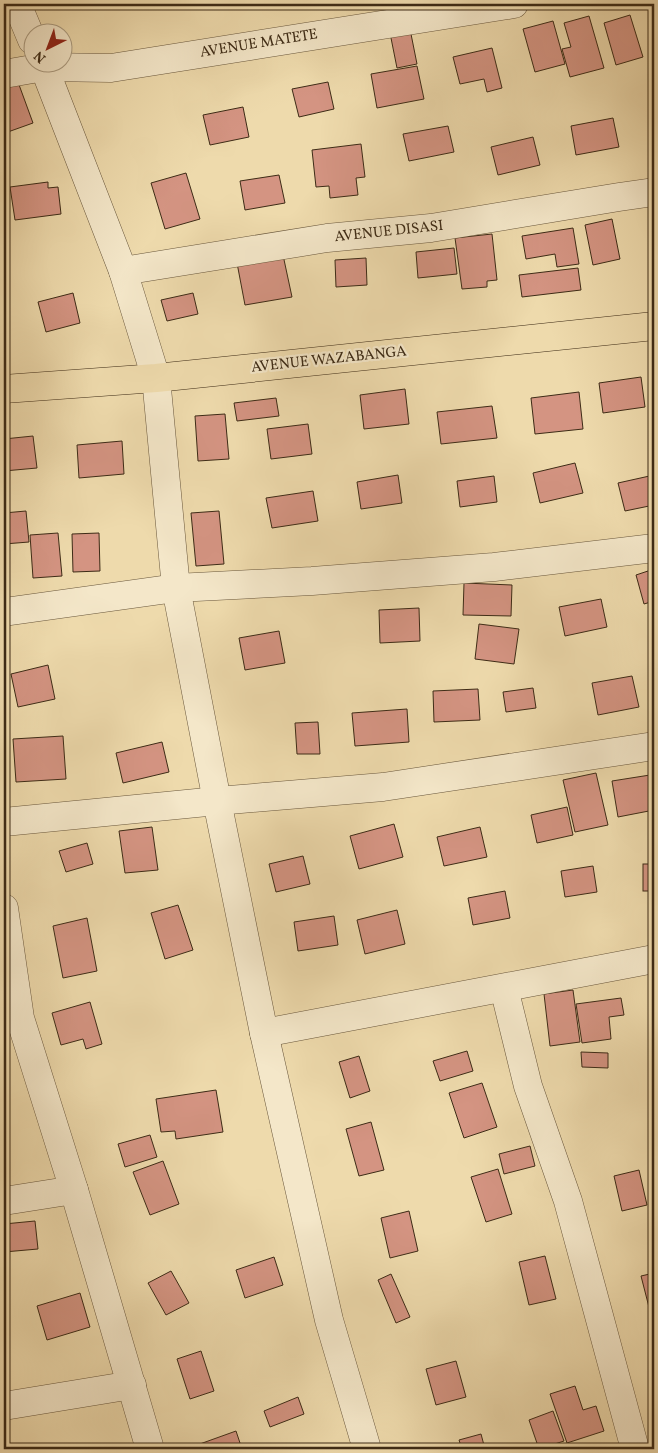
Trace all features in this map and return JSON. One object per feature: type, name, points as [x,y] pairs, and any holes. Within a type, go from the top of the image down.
[{"type":"main road","name":"AVENUE WAZABANGA","points":[[4,389],[156,378],[654,326]]},
{"type":"street","points":[[17,4],[24,22]]},
{"type":"street","name":"AVENUE MATETE","points":[[72,66],[111,68],[514,4]]},
{"type":"street","name":"AVENUE MATETE","points":[[4,74],[22,70]]},
{"type":"street","points":[[46,72],[123,271],[156,378],[176,588],[217,801],[264,1033],[329,1320],[367,1449]]},
{"type":"street","name":"AVENUE DISASI","points":[[123,271],[327,238],[431,228],[654,192]]},
{"type":"street","points":[[4,612],[176,588],[312,581],[494,568],[654,548]]},
{"type":"street","points":[[4,822],[383,787],[654,746]]},
{"type":"street","points":[[4,908],[12,1018],[74,1190],[150,1449]]},
{"type":"street","points":[[264,1033],[654,959]]},
{"type":"street","points":[[504,988],[528,1086],[568,1201],[635,1449]]},
{"type":"street","points":[[4,1201],[74,1190]]},
{"type":"street","points":[[4,1406],[132,1386]]},
{"type":"building","points":[[630,15],[643,57],[616,65],[604,23]]},
{"type":"building","points":[[589,16],[604,68],[570,77],[562,49],[571,47],[564,23]]},
{"type":"building","points":[[553,21],[565,64],[535,72],[523,29]]},
{"type":"building","points":[[410,29],[417,64],[397,68],[390,33]]},
{"type":"building","points":[[492,48],[502,88],[487,92],[484,79],[460,84],[453,57]]},
{"type":"building","points":[[417,66],[424,99],[377,108],[371,74]]},
{"type":"building","points":[[18,82],[33,123],[5,133],[4,87]]},
{"type":"building","points":[[328,82],[334,109],[299,117],[292,89]]},
{"type":"building","points":[[243,107],[249,137],[210,145],[203,115]]},
{"type":"building","points":[[613,118],[619,147],[576,155],[571,126]]},
{"type":"building","points":[[448,126],[454,152],[409,161],[403,134]]},
{"type":"building","points":[[533,137],[540,165],[498,175],[491,147]]},
{"type":"building","points":[[361,144],[365,177],[356,178],[358,195],[330,198],[329,186],[316,187],[312,150]]},
{"type":"building","points":[[186,173],[200,219],[165,229],[151,183]]},
{"type":"building","points":[[279,175],[285,203],[245,210],[240,181]]},
{"type":"building","points":[[48,182],[48,188],[58,187],[61,214],[15,220],[10,187]]},
{"type":"building","points":[[612,219],[620,259],[593,265],[585,225]]},
{"type":"building","points":[[573,228],[579,264],[557,267],[555,254],[526,259],[522,236]]},
{"type":"building","points":[[492,234],[497,280],[487,281],[487,287],[462,289],[455,238]]},
{"type":"building","points":[[454,248],[457,274],[418,278],[416,252]]},
{"type":"building","points":[[283,255],[292,297],[245,305],[237,263]]},
{"type":"building","points":[[366,258],[367,285],[336,287],[335,260]]},
{"type":"building","points":[[578,268],[581,290],[522,297],[519,275]]},
{"type":"building","points":[[73,293],[80,323],[46,332],[38,302]]},
{"type":"building","points":[[193,293],[198,314],[167,321],[161,300]]},
{"type":"building","points":[[641,377],[645,407],[603,413],[599,383]]},
{"type":"building","points":[[405,389],[409,424],[364,429],[360,395]]},
{"type":"building","points":[[579,392],[583,429],[535,434],[531,398]]},
{"type":"building","points":[[276,398],[279,416],[237,421],[234,403]]},
{"type":"building","points":[[492,406],[497,438],[441,444],[437,412]]},
{"type":"building","points":[[225,414],[229,459],[198,461],[195,416]]},
{"type":"building","points":[[308,424],[312,454],[271,459],[267,429]]},
{"type":"building","points":[[33,436],[37,468],[4,471],[4,439]]},
{"type":"building","points":[[122,441],[124,474],[79,478],[77,445]]},
{"type":"building","points":[[575,463],[583,493],[540,503],[533,473]]},
{"type":"building","points":[[398,475],[402,503],[361,509],[357,482]]},
{"type":"building","points":[[654,475],[654,505],[625,511],[618,483]]},
{"type":"building","points":[[494,476],[497,502],[460,507],[457,481]]},
{"type":"building","points":[[313,491],[318,521],[272,528],[266,498]]},
{"type":"building","points":[[26,511],[29,542],[4,544],[4,513]]},
{"type":"building","points":[[219,511],[224,564],[196,566],[191,513]]},
{"type":"building","points":[[58,533],[62,576],[33,578],[30,535]]},
{"type":"building","points":[[99,533],[100,571],[73,572],[72,534]]},
{"type":"building","points":[[654,569],[654,601],[644,604],[636,575]]},
{"type":"building","points":[[464,583],[512,585],[511,616],[463,615]]},
{"type":"building","points":[[601,599],[607,627],[565,636],[559,607]]},
{"type":"building","points":[[419,608],[420,641],[380,643],[379,610]]},
{"type":"building","points":[[479,624],[519,629],[514,664],[475,659]]},
{"type":"building","points":[[279,631],[285,663],[245,670],[239,638]]},
{"type":"building","points":[[48,665],[55,699],[18,707],[11,674]]},
{"type":"building","points":[[632,676],[639,707],[598,715],[592,683]]},
{"type":"building","points":[[533,688],[536,708],[506,712],[503,692]]},
{"type":"building","points":[[478,689],[480,720],[434,722],[433,691]]},
{"type":"building","points":[[407,709],[409,742],[355,746],[352,713]]},
{"type":"building","points":[[318,722],[320,754],[297,754],[295,723]]},
{"type":"building","points":[[63,736],[66,779],[16,782],[13,739]]},
{"type":"building","points":[[162,742],[169,772],[123,783],[116,753]]},
{"type":"building","points":[[596,773],[608,825],[575,832],[563,780]]},
{"type":"building","points":[[650,775],[654,810],[618,817],[612,781]]},
{"type":"building","points":[[567,807],[573,835],[537,843],[531,815]]},
{"type":"building","points":[[394,824],[403,857],[359,869],[350,836]]},
{"type":"building","points":[[152,827],[158,870],[125,873],[119,831]]},
{"type":"building","points":[[480,827],[487,857],[444,866],[437,837]]},
{"type":"building","points":[[87,843],[93,864],[66,872],[59,851]]},
{"type":"building","points":[[303,856],[310,884],[276,892],[269,864]]},
{"type":"building","points":[[643,864],[654,864],[654,891],[643,891]]},
{"type":"building","points":[[593,866],[597,892],[565,897],[561,871]]},
{"type":"building","points":[[505,891],[510,918],[473,925],[468,898]]},
{"type":"building","points":[[178,905],[193,950],[165,959],[151,913]]},
{"type":"building","points":[[397,910],[405,944],[365,954],[357,920]]},
{"type":"building","points":[[334,916],[338,945],[298,951],[294,922]]},
{"type":"building","points":[[87,918],[97,971],[63,978],[53,926]]},
{"type":"building","points":[[573,990],[580,1042],[550,1046],[544,994]]},
{"type":"building","points":[[621,998],[624,1015],[609,1017],[611,1039],[582,1043],[576,1004]]},
{"type":"building","points":[[90,1002],[102,1044],[86,1049],[83,1039],[61,1045],[52,1013]]},
{"type":"building","points":[[467,1051],[473,1071],[440,1081],[433,1061]]},
{"type":"building","points":[[581,1052],[608,1053],[608,1068],[582,1067]]},
{"type":"building","points":[[359,1056],[370,1091],[350,1098],[339,1062]]},
{"type":"building","points":[[482,1083],[497,1127],[464,1138],[449,1093]]},
{"type":"building","points":[[216,1090],[223,1132],[176,1139],[175,1131],[161,1132],[156,1099]]},
{"type":"building","points":[[371,1122],[384,1170],[359,1176],[346,1129]]},
{"type":"building","points":[[150,1135],[157,1157],[125,1167],[118,1144]]},
{"type":"building","points":[[530,1146],[535,1166],[504,1174],[499,1154]]},
{"type":"building","points":[[163,1161],[179,1204],[150,1215],[133,1172]]},
{"type":"building","points":[[498,1169],[512,1214],[486,1222],[471,1177]]},
{"type":"building","points":[[639,1170],[647,1205],[622,1211],[614,1176]]},
{"type":"building","points":[[409,1211],[418,1251],[390,1258],[381,1218]]},
{"type":"building","points":[[35,1221],[38,1249],[4,1252],[4,1224]]},
{"type":"building","points":[[545,1256],[556,1299],[529,1305],[519,1262]]},
{"type":"building","points":[[274,1257],[283,1285],[245,1298],[236,1270]]},
{"type":"building","points":[[171,1271],[189,1303],[166,1315],[148,1283]]},
{"type":"building","points":[[654,1273],[654,1314],[651,1315],[641,1276]]},
{"type":"building","points":[[391,1274],[410,1317],[396,1323],[378,1280]]},
{"type":"building","points":[[80,1293],[90,1327],[47,1340],[37,1306]]},
{"type":"building","points":[[201,1351],[214,1391],[190,1399],[177,1359]]},
{"type":"building","points":[[456,1361],[466,1397],[436,1405],[426,1369]]},
{"type":"building","points":[[575,1386],[583,1410],[596,1406],[604,1431],[567,1443],[550,1394]]},
{"type":"building","points":[[298,1397],[304,1414],[270,1427],[264,1411]]},
{"type":"building","points":[[553,1411],[564,1441],[539,1449],[529,1420]]},
{"type":"building","points":[[236,1431],[242,1449],[198,1449],[197,1445]]},
{"type":"building","points":[[481,1434],[485,1449],[462,1449],[459,1440]]}]
